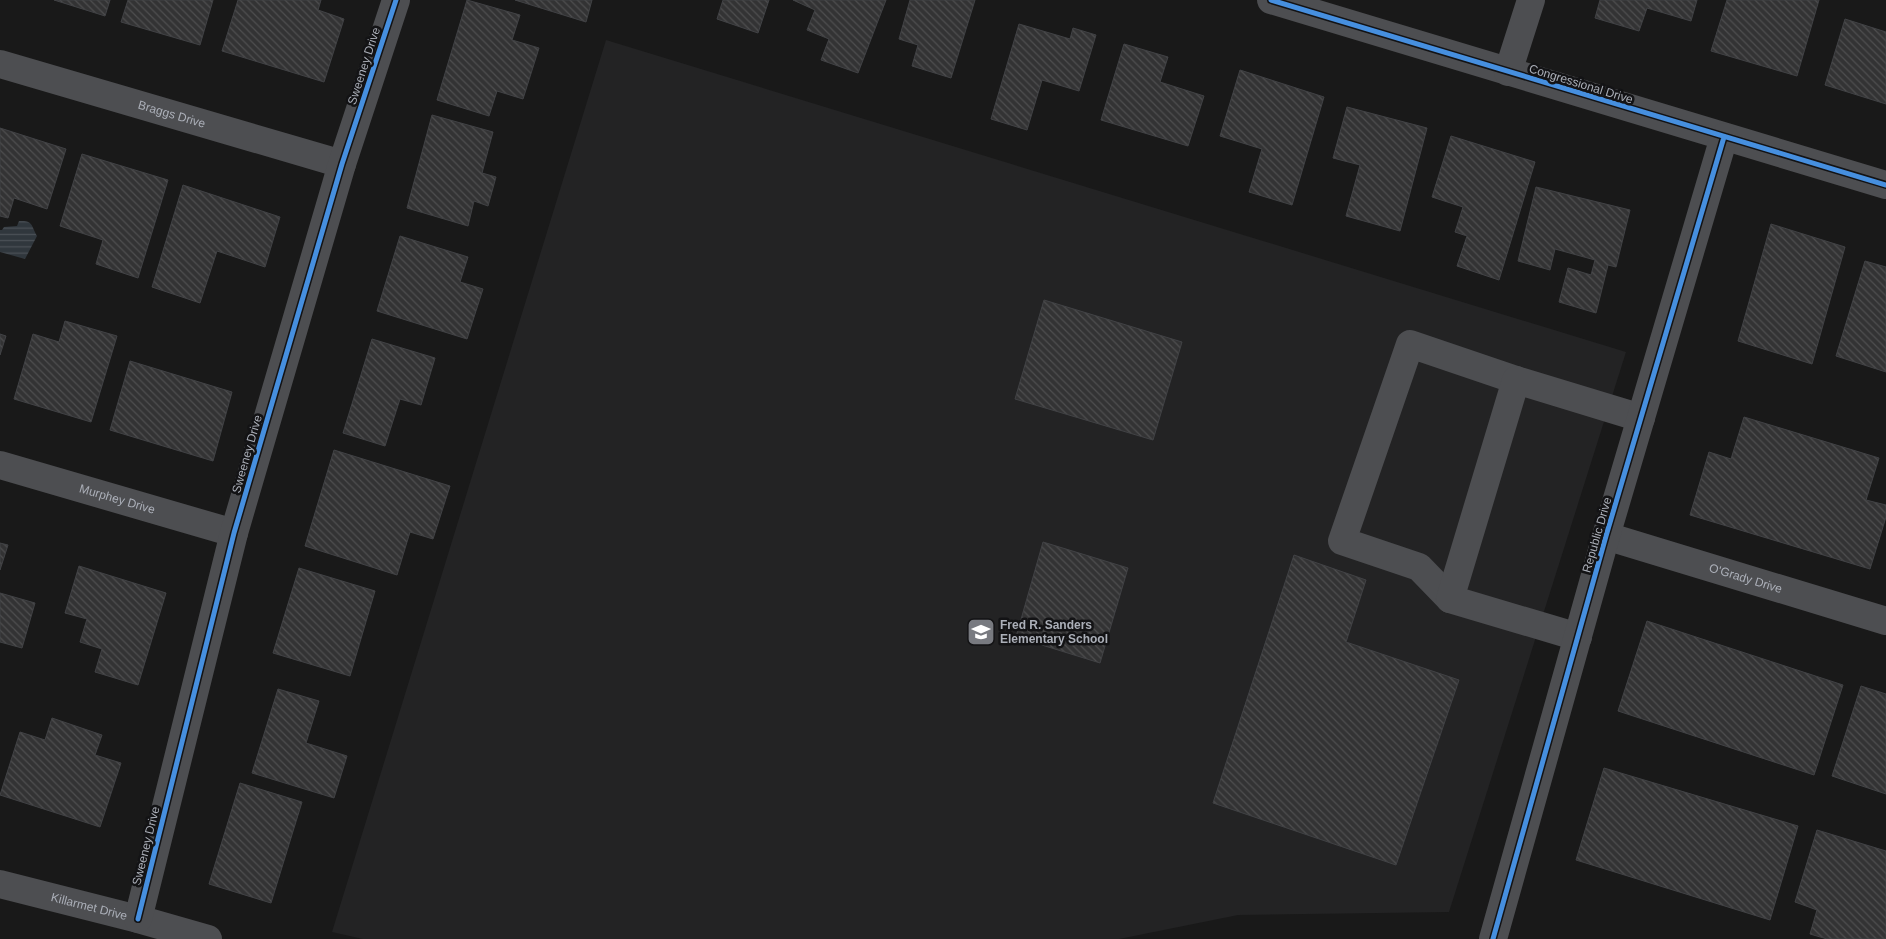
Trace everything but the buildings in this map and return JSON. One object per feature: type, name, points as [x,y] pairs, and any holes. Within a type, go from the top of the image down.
[{"type":"street","name":"Sweeney Drive","points":[[138,919],[234,534],[342,164],[396,0]]},
{"type":"street","name":"Congressional Drive","points":[[1270,0],[1886,185]]},
{"type":"street","points":[[1508,72],[1531,0]]},
{"type":"street","name":"Braggs Drive","points":[[0,64],[342,164]]},
{"type":"street","name":"Republic Drive","points":[[1493,939],[1606,536],[1724,137]]},
{"type":"street","points":[[1578,637],[1450,599],[1419,567],[1342,541],[1410,344],[1516,380],[1641,418]]},
{"type":"street","points":[[1450,599],[1516,380]]},
{"type":"street","name":"Murphey Drive","points":[[0,465],[234,534]]},
{"type":"street","name":"O'Grady Drive","points":[[1606,536],[1886,621]]},
{"type":"street","name":"Killarmet Drive","points":[[0,884],[208,939]]},
{"type":"shaded area","name":"Fred R. Sanders Elementary School","points":[[606,40],[1626,352],[1449,912],[1238,915],[1119,939],[363,939],[332,932]]},
{"type":"shaded area","points":[[19,221],[29,222],[37,236],[25,259],[0,252],[0,230],[4,227],[17,226]]},
{"type":"cycle path","points":[[138,919],[234,533],[342,164],[396,0]]},
{"type":"cycle path","points":[[1271,0],[1886,185]]},
{"type":"cycle path","points":[[1493,939],[1606,536],[1724,137]]},
{"type":"place","name":"Fred R. Sanders Elementary School","points":[[981,632]]}]
